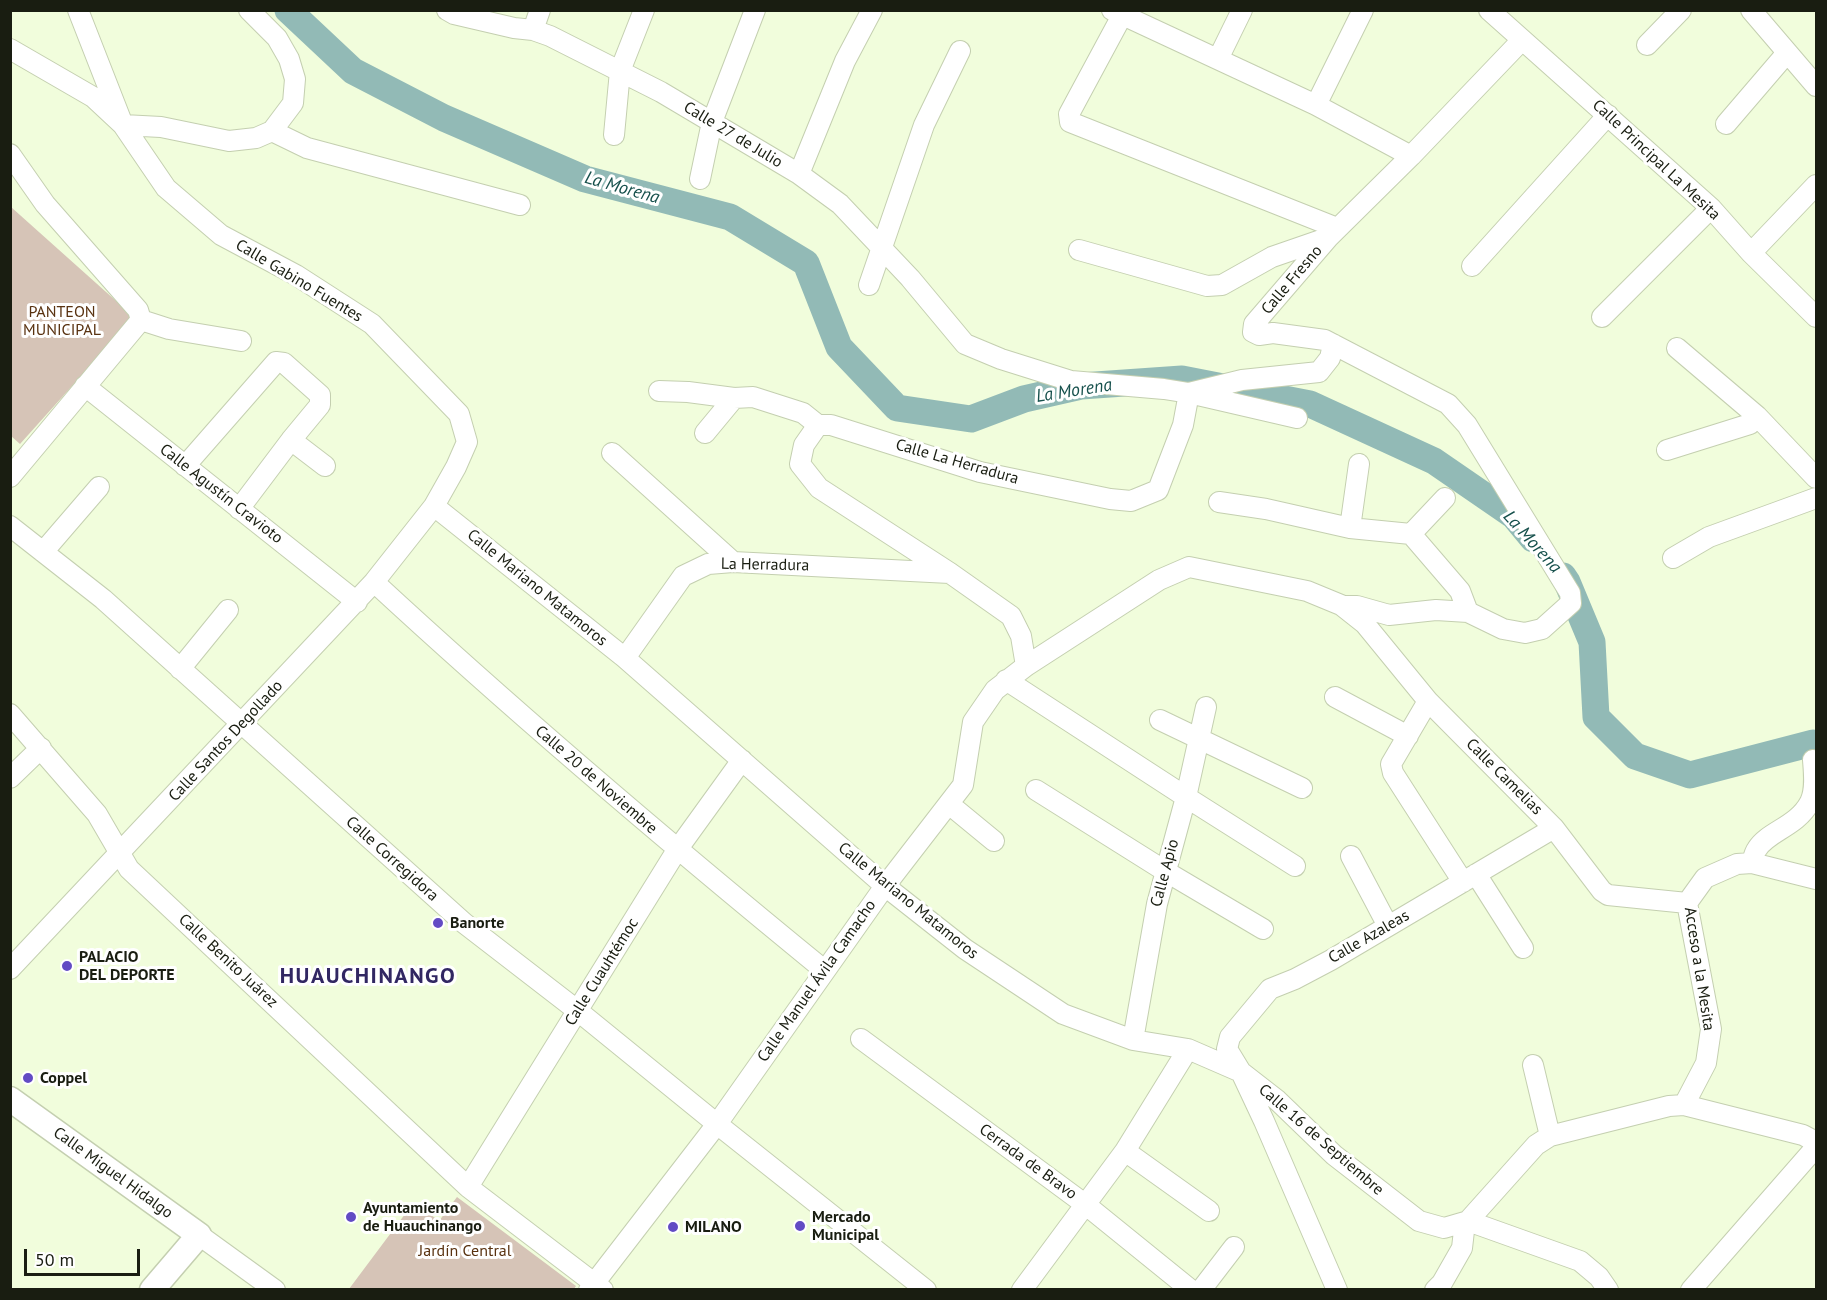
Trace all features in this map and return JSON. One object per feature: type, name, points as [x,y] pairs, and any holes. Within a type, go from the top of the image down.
[{"type":"main road","name":"Calle Miguel Hidalgo","points":[[10,1099],[199,1235]]},
{"type":"main road","points":[[152,1290],[199,1235]]},
{"type":"street","points":[[78,10],[123,125]]},
{"type":"street","points":[[10,49],[93,97],[123,125],[161,127],[229,141],[256,138],[272,131],[293,103],[295,79],[289,59],[277,38],[249,10]]},
{"type":"street","name":"Calle 27 de Julio","points":[[447,10],[454,14],[481,15],[514,28],[533,30],[550,36],[661,92],[799,174],[840,204],[910,278],[965,344],[1001,359],[1071,381],[1189,393]]},
{"type":"street","points":[[533,30],[540,10]]},
{"type":"street","points":[[614,135],[620,71],[644,10]]},
{"type":"street","points":[[700,179],[712,122],[755,10]]},
{"type":"street","points":[[799,174],[845,61],[872,10]]},
{"type":"street","points":[[1218,59],[1242,10]]},
{"type":"street","points":[[1316,105],[1363,10]]},
{"type":"street","name":"Calle Principal La Mesita","points":[[1489,10],[1711,208],[1751,253],[1816,317]]},
{"type":"street","points":[[1647,45],[1681,10]]},
{"type":"street","points":[[1751,10],[1816,87]]},
{"type":"street","points":[[1332,233],[1070,122],[1069,114],[1119,12],[1316,105],[1411,156]]},
{"type":"street","name":"Calle Fresno","points":[[1468,612],[1503,629],[1524,633],[1542,629],[1571,603],[1570,593],[1467,425],[1448,404],[1325,340],[1273,333],[1259,335],[1253,332],[1254,324],[1332,233],[1411,156],[1522,40]]},
{"type":"street","points":[[869,285],[924,125],[960,51]]},
{"type":"street","points":[[1726,124],[1786,54]]},
{"type":"street","points":[[1472,266],[1608,115]]},
{"type":"street","name":"Calle Gabino Fuentes","points":[[123,125],[166,189],[221,236],[296,275],[372,324],[459,414],[467,442],[434,506]]},
{"type":"street","points":[[272,131],[307,148],[520,205]]},
{"type":"street","points":[[10,154],[45,204],[138,310],[141,320]]},
{"type":"street","points":[[1751,253],[1816,185]]},
{"type":"street","points":[[1602,317],[1711,208]]},
{"type":"street","points":[[1079,250],[1207,286],[1222,285],[1272,257],[1332,233]]},
{"type":"street","points":[[141,320],[169,329],[242,341]]},
{"type":"street","points":[[10,477],[141,320]]},
{"type":"street","points":[[1189,393],[1242,380],[1319,372],[1330,358],[1333,344]]},
{"type":"street","points":[[1677,348],[1757,416],[1816,478]]},
{"type":"street","points":[[186,466],[276,362],[284,363],[320,396],[320,405],[239,509]]},
{"type":"street","name":"Calle Agustín Cravioto","points":[[85,387],[357,602]]},
{"type":"street","name":"Calle La Herradura","points":[[659,391],[734,398],[753,397],[803,413],[818,425],[831,425],[980,472],[1110,499],[1131,501],[1158,490],[1183,425],[1189,393]]},
{"type":"street","points":[[1189,393],[1297,418]]},
{"type":"street","points":[[705,433],[734,398]]},
{"type":"street","points":[[1667,450],[1750,424],[1757,416]]},
{"type":"street","points":[[818,425],[804,445],[800,464],[819,488],[950,573],[1011,616],[1021,636],[1026,666]]},
{"type":"street","points":[[291,440],[325,466]]},
{"type":"street","points":[[612,453],[733,562]]},
{"type":"street","points":[[1350,528],[1359,464]]},
{"type":"street","points":[[43,552],[99,487]]},
{"type":"street","points":[[1411,534],[1445,498]]},
{"type":"street","points":[[1673,558],[1709,537],[1816,498]]},
{"type":"street","points":[[1219,502],[1266,509],[1350,528],[1411,534],[1460,591],[1468,612],[1436,610],[1389,615],[1357,606],[1341,605]]},
{"type":"street","name":"Calle Santos Degollado","points":[[10,969],[357,602],[434,506]]},
{"type":"street","name":"Calle Mariano Matamoros","points":[[434,506],[625,658],[885,886],[965,950],[1063,1014],[1133,1040],[1188,1049],[1241,1072]]},
{"type":"street","name":"Calle Corregidora","points":[[10,526],[103,599],[464,923],[578,1011],[926,1290]]},
{"type":"street","name":"La Herradura","points":[[625,658],[683,576],[708,564],[733,562],[950,573]]},
{"type":"street","name":"Calle Manuel Ávila Camacho","points":[[596,1287],[717,1124],[885,886],[963,785],[973,722],[995,690],[1026,666],[1159,580],[1190,567],[1307,591],[1341,605]]},
{"type":"street","name":"Calle 20 de Noviembre","points":[[374,582],[474,675],[677,850],[825,970]]},
{"type":"street","name":"Calle Camelias","points":[[1341,605],[1365,624],[1428,701],[1554,828],[1602,891],[1608,895],[1687,903]]},
{"type":"street","points":[[180,669],[228,610]]},
{"type":"street","points":[[1006,680],[1186,798],[1295,866]]},
{"type":"street","points":[[1335,698],[1408,736]]},
{"type":"street","points":[[1428,701],[1391,764],[1393,773],[1523,948]]},
{"type":"street","name":"Calle Apio","points":[[1133,1040],[1148,947],[1165,871],[1186,798],[1206,707]]},
{"type":"street","name":"Calle Benito Juárez","points":[[10,714],[97,814],[129,869],[468,1187],[596,1287]]},
{"type":"street","points":[[1160,720],[1302,788]]},
{"type":"street","points":[[10,778],[41,748]]},
{"type":"street","name":"Calle Cuauhtémoc","points":[[468,1187],[677,850],[742,760]]},
{"type":"street","points":[[1752,863],[1756,850],[1796,820],[1811,801],[1814,782],[1813,760]]},
{"type":"street","points":[[1036,790],[1263,929]]},
{"type":"street","points":[[949,804],[994,841]]},
{"type":"street","name":"Calle Azaleas","points":[[1241,1072],[1227,1049],[1230,1037],[1270,989],[1331,960],[1554,828]]},
{"type":"street","points":[[1351,856],[1388,926]]},
{"type":"street","name":"Acceso a la Mesita","points":[[1684,1105],[1706,1064],[1711,1029],[1687,903],[1705,878],[1737,864],[1752,863],[1816,879]]},
{"type":"street","name":"Cerrada de Bravo","points":[[861,1038],[1086,1205],[1191,1290]]},
{"type":"street","points":[[1022,1290],[1125,1151],[1188,1049]]},
{"type":"street","points":[[1533,1065],[1550,1136]]},
{"type":"street","points":[[1241,1072],[1337,1290]]},
{"type":"street","name":"Calle 16 de Septiembre","points":[[1241,1072],[1277,1100],[1334,1155],[1419,1221],[1444,1228],[1467,1221]]},
{"type":"street","points":[[1435,1290],[1442,1283],[1462,1248],[1467,1221],[1536,1145],[1550,1136],[1669,1106],[1684,1105],[1803,1135],[1816,1142]]},
{"type":"street","points":[[1691,1290],[1816,1147]]},
{"type":"street","points":[[1125,1151],[1209,1211]]},
{"type":"street","points":[[1467,1221],[1580,1261],[1599,1277],[1608,1290]]},
{"type":"street","name":"Calle Miguel Hidalgo","points":[[199,1235],[275,1290]]},
{"type":"street","points":[[1201,1290],[1234,1247]]},
{"type":"green space","name":"PANTEON MUNICIPAL","points":[[11,207],[134,317],[20,444],[11,436]]},
{"type":"green space","name":"Jardín Central","points":[[457,1197],[576,1286],[574,1289],[349,1289],[414,1202],[439,1221]]},
{"type":"waterway","name":"La Morena","points":[[288,10],[353,71],[444,118],[585,179],[730,217],[806,263],[839,347],[897,408],[971,419],[1024,399],[1081,386],[1182,379],[1310,404],[1434,461],[1514,516],[1533,539]]},
{"type":"waterway","name":"La Morena","points":[[1563,576],[1592,642],[1596,717],[1635,756],[1690,775],[1816,744]]},
{"type":"place","name":"Banorte","points":[[438,923]]},
{"type":"place","name":"PALACIO DEL DEPORTE","points":[[67,966]]},
{"type":"place","name":"Coppel","points":[[28,1078]]},
{"type":"place","name":"Ayuntamiento de Huauchinango","points":[[351,1217]]},
{"type":"place","name":"Mercado Municipal","points":[[800,1226]]},
{"type":"place","name":"MILANO","points":[[673,1227]]},
{"type":"district","name":"HUAUCHINANGO","points":[[368,977]]}]
